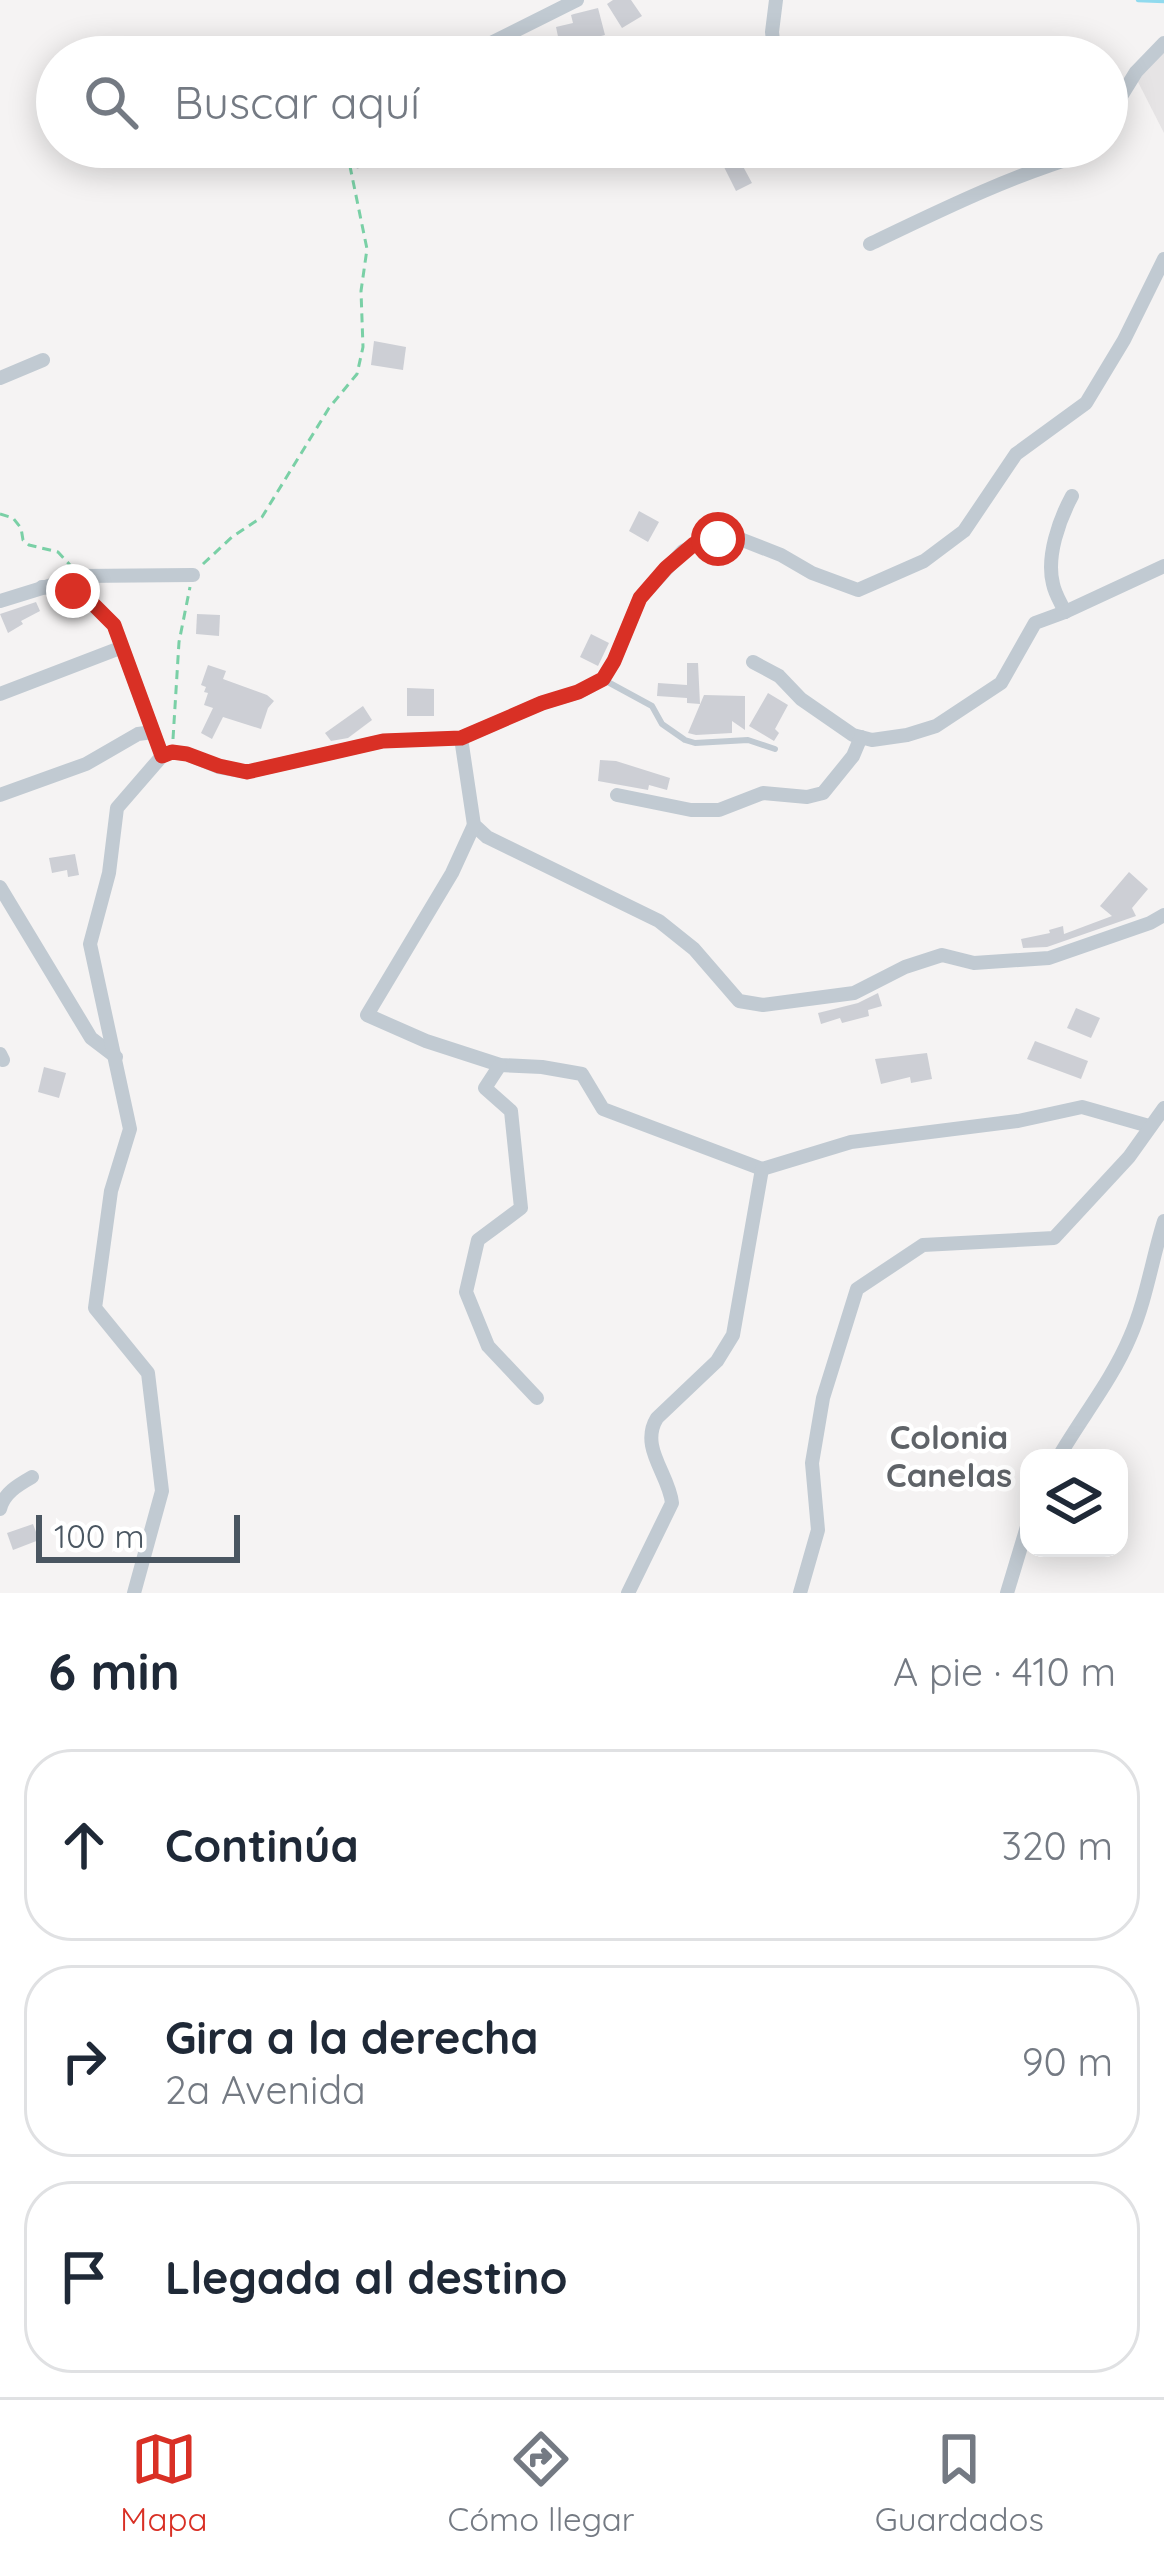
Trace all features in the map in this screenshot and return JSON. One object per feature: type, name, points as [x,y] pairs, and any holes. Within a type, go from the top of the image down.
[{"type":"street","points":[[505,36],[577,0]]},
{"type":"street","points":[[772,36],[776,0]]},
{"type":"street","points":[[1128,85],[1164,44]]},
{"type":"street","points":[[871,244],[1041,168]]},
{"type":"street","points":[[42,587],[73,591],[114,625],[153,732],[167,754],[247,772],[383,741],[461,738],[603,679],[640,598],[683,551],[705,540],[740,539],[858,590],[924,561],[964,531],[1016,454],[1085,403],[1124,340],[1164,259]]},
{"type":"street","points":[[0,377],[43,360]]},
{"type":"street","points":[[1065,612],[1052,581],[1055,538],[1072,496]]},
{"type":"street","points":[[753,662],[779,676],[801,699],[853,735],[872,740],[907,735],[936,725],[1001,682],[1035,623],[1164,566]]},
{"type":"street","points":[[0,601],[81,576],[193,575]]},
{"type":"street","points":[[0,694],[120,648]]},
{"type":"street","points":[[0,795],[86,764],[138,734],[153,732]]},
{"type":"street","points":[[617,795],[718,810],[763,793],[806,797],[823,793],[853,756],[861,737]]},
{"type":"street","points":[[461,738],[474,825],[452,873],[368,1016],[500,1065],[582,1074],[603,1109],[762,1169],[851,1142],[1018,1121],[1082,1107],[1149,1126]]},
{"type":"street","points":[[134,1593],[162,1491],[148,1372],[94,1308],[111,1191],[130,1130],[90,944],[109,873],[117,808],[167,754]]},
{"type":"street","points":[[474,825],[487,837],[659,922],[694,949],[739,1001],[763,1005],[854,993],[941,955],[974,963],[1049,958],[1164,915]]},
{"type":"street","points":[[0,887],[92,1038],[116,1057]]},
{"type":"street","points":[[500,1065],[485,1088],[511,1112],[521,1208],[478,1240],[466,1292],[488,1346],[537,1398]]},
{"type":"street","points":[[800,1593],[818,1530],[812,1463],[823,1398],[857,1289],[923,1245],[1054,1238],[1129,1157],[1164,1110]]},
{"type":"street","points":[[628,1593],[672,1503],[670,1488],[654,1457],[651,1428],[718,1361],[733,1335],[762,1169]]},
{"type":"street","points":[[1063,1449],[1127,1343],[1140,1313],[1164,1221]]},
{"type":"street","points":[[0,1509],[14,1487],[32,1477]]},
{"type":"street","points":[[1007,1593],[1020,1550]]},
{"type":"lane","points":[[603,679],[652,706],[662,724],[686,740],[748,740],[775,749]]},
{"type":"path","points":[[167,754],[179,642],[193,575],[232,537],[262,517],[320,422],[357,374],[363,347],[361,291],[367,249],[350,168]]},
{"type":"path","points":[[0,514],[13,518],[29,545],[58,552],[81,576]]},
{"type":"shaded area","points":[[1164,52],[1164,133],[1137,80]]},
{"type":"building","points":[[631,0],[642,16],[622,28],[607,4]]},
{"type":"building","points":[[598,8],[605,35],[558,36],[556,27],[573,23],[571,15]]},
{"type":"building","points":[[724,168],[744,168],[752,183],[736,191]]},
{"type":"building","points":[[374,341],[406,347],[403,370],[371,365]]},
{"type":"building","points":[[639,511],[659,522],[648,542],[629,531]]},
{"type":"building","points":[[36,602],[40,611],[8,633],[0,614]]},
{"type":"building","points":[[197,614],[220,615],[219,636],[196,634]]},
{"type":"building","points":[[591,634],[609,643],[598,666],[580,657]]},
{"type":"building","points":[[687,663],[698,663],[700,704],[657,696],[658,683],[687,685]]},
{"type":"building","points":[[208,665],[226,671],[223,679],[274,701],[261,729],[223,717],[212,739],[201,733],[213,708],[204,705],[208,693],[201,685]]},
{"type":"building","points":[[407,688],[434,689],[434,716],[407,716]]},
{"type":"building","points":[[768,693],[788,705],[774,741],[749,726]]},
{"type":"building","points":[[704,695],[745,696],[745,730],[732,721],[732,733],[688,733]]},
{"type":"building","points":[[363,706],[372,720],[348,738],[331,741],[325,733]]},
{"type":"building","points":[[600,760],[670,778],[667,790],[598,781]]},
{"type":"building","points":[[75,854],[79,875],[68,877],[67,870],[52,873],[49,858]]},
{"type":"building","points":[[1129,872],[1148,889],[1132,908],[1136,916],[1047,947],[1023,948],[1021,939],[1063,926],[1064,934],[1112,916],[1100,906]]},
{"type":"building","points":[[878,993],[882,1006],[868,1010],[869,1016],[821,1024],[818,1013]]},
{"type":"building","points":[[1076,1008],[1100,1018],[1091,1038],[1067,1028]]},
{"type":"building","points":[[1035,1041],[1088,1061],[1081,1079],[1027,1059]]},
{"type":"building","points":[[927,1053],[932,1079],[911,1083],[910,1077],[881,1084],[875,1059]]},
{"type":"building","points":[[44,1067],[66,1073],[59,1098],[38,1092]]},
{"type":"building","points":[[33,1524],[39,1540],[13,1550],[7,1533]]},
{"type":"waterway","points":[[1138,0],[1164,1]]},
{"type":"district","name":"Colonia Canelas","points":[[949,1456]]},
{"type":"route","points":[[73,591],[114,625],[162,756],[187,754],[247,772],[383,741],[461,738],[578,692],[603,679],[640,598],[666,568],[694,544],[718,539]]}]
